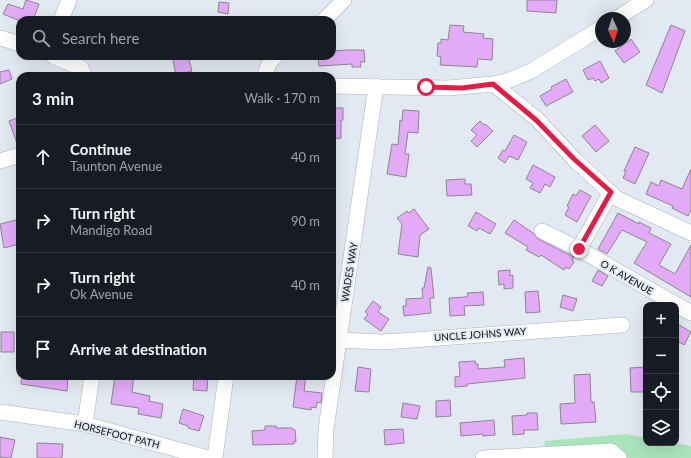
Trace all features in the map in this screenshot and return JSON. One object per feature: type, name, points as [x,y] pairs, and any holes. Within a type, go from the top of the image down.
[{"type":"street","points":[[62,16],[69,0]]},
{"type":"street","points":[[328,16],[344,0]]},
{"type":"street","points":[[627,12],[646,0]]},
{"type":"street","points":[[336,86],[448,88],[493,84],[507,81],[531,71],[595,32]]},
{"type":"street","points":[[0,38],[16,43]]},
{"type":"street","points":[[62,60],[81,68],[82,72]]},
{"type":"street","points":[[266,72],[272,60]]},
{"type":"street","points":[[493,84],[536,120],[574,159],[620,200],[691,233]]},
{"type":"street","name":"WADES WAY","points":[[336,361],[376,86]]},
{"type":"street","points":[[0,161],[16,156]]},
{"type":"street","points":[[579,249],[611,192]]},
{"type":"street","name":"O K AVENUE","points":[[542,231],[579,249],[691,313]]},
{"type":"street","name":"UNCLE JOHNS WAY","points":[[339,340],[381,342],[622,326]]},
{"type":"street","points":[[85,424],[91,380]]},
{"type":"street","points":[[215,458],[225,380]]},
{"type":"street","name":"WADES WAY","points":[[325,458],[326,429],[333,380]]},
{"type":"street","name":"HORSEFOOT PATH","points":[[0,412],[85,424],[208,458]]},
{"type":"street","points":[[483,458],[611,452],[620,458]]},
{"type":"green space","points":[[626,434],[643,437],[643,446],[679,446],[679,444],[691,446],[691,458],[548,458],[544,441]]},
{"type":"building","points":[[26,0],[39,4],[34,16],[16,16],[16,19],[3,14],[8,4],[23,9]]},
{"type":"building","points":[[527,0],[557,0],[556,13],[527,11]]},
{"type":"building","points":[[219,2],[229,3],[228,14],[218,12]]},
{"type":"building","points":[[450,25],[464,26],[463,32],[484,34],[483,38],[493,39],[492,60],[478,59],[477,67],[440,65],[441,57],[437,56],[438,43],[441,43],[441,39],[448,40]]},
{"type":"building","points":[[671,25],[685,31],[662,93],[646,85]]},
{"type":"building","points":[[631,39],[640,52],[624,63],[615,51],[619,48],[631,48]]},
{"type":"building","points":[[364,50],[365,62],[360,62],[361,67],[352,67],[352,64],[319,66],[318,60],[336,60],[336,51]]},
{"type":"building","points":[[173,60],[189,60],[192,71],[175,72]]},
{"type":"building","points":[[600,61],[609,78],[601,83],[599,79],[595,81],[593,78],[588,80],[583,70]]},
{"type":"building","points":[[9,70],[12,79],[0,84],[0,72]]},
{"type":"building","points":[[566,79],[573,92],[546,106],[540,96],[552,89],[551,87]]},
{"type":"building","points":[[336,108],[343,108],[341,138],[336,139]]},
{"type":"building","points":[[403,110],[419,111],[418,133],[408,132],[405,154],[409,154],[406,177],[387,174],[392,144],[398,145],[400,120],[402,121]]},
{"type":"building","points":[[16,118],[16,140],[9,121]]},
{"type":"building","points":[[480,121],[493,131],[477,147],[471,141],[477,135],[471,130]]},
{"type":"building","points":[[595,125],[609,141],[596,152],[582,136]]},
{"type":"building","points":[[514,135],[527,142],[518,160],[509,156],[505,163],[498,158],[503,150],[505,151]]},
{"type":"building","points":[[635,147],[649,153],[635,184],[623,178],[626,171],[624,171]]},
{"type":"building","points":[[533,165],[555,177],[550,187],[545,184],[540,193],[530,188],[533,183],[526,179]]},
{"type":"building","points":[[691,169],[691,210],[688,216],[672,208],[673,206],[646,194],[651,182],[659,186],[661,180],[682,189]]},
{"type":"building","points":[[465,179],[465,184],[471,184],[472,195],[447,196],[446,180]]},
{"type":"building","points":[[580,190],[591,196],[577,222],[565,215],[569,207],[567,206],[573,194],[576,196]]},
{"type":"building","points":[[414,209],[429,229],[420,235],[418,257],[398,254],[402,224],[397,218],[407,211],[409,213]]},
{"type":"building","points":[[476,212],[496,224],[490,234],[479,228],[477,231],[468,226]]},
{"type":"building","points":[[618,213],[639,224],[639,222],[651,228],[649,233],[671,244],[659,265],[675,274],[691,245],[691,297],[634,263],[647,242],[622,230],[607,254],[598,249]]},
{"type":"building","points":[[16,220],[16,245],[4,248],[0,224]]},
{"type":"building","points":[[514,220],[533,233],[538,239],[574,257],[572,260],[574,262],[569,269],[566,267],[564,270],[541,255],[539,257],[526,250],[528,247],[505,233]]},
{"type":"building","points":[[428,267],[431,268],[434,298],[430,298],[431,313],[404,316],[403,306],[406,306],[406,299],[423,298],[422,288],[424,288]]},
{"type":"building","points":[[510,270],[510,276],[513,275],[513,288],[504,289],[504,284],[499,285],[498,271]]},
{"type":"building","points":[[598,270],[608,276],[602,286],[592,281]]},
{"type":"building","points":[[538,291],[540,312],[526,313],[525,292]]},
{"type":"building","points":[[483,292],[484,305],[464,306],[465,315],[450,316],[449,298],[465,297],[468,296],[467,293]]},
{"type":"building","points":[[563,295],[577,299],[573,311],[560,307]]},
{"type":"building","points":[[373,301],[381,307],[378,312],[389,319],[381,331],[364,319],[368,314],[365,312]]},
{"type":"building","points":[[679,325],[691,332],[684,345],[679,342]]},
{"type":"building","points":[[1,332],[14,332],[14,352],[1,352]]},
{"type":"building","points":[[524,358],[525,378],[467,384],[467,386],[455,387],[455,377],[460,376],[459,362],[475,361],[476,364],[478,364],[478,369],[505,367],[504,360]]},
{"type":"building","points":[[358,367],[371,369],[369,392],[355,391]]},
{"type":"building","points":[[643,367],[643,392],[631,392],[630,368]]},
{"type":"building","points":[[590,374],[591,402],[594,402],[596,422],[561,424],[560,404],[575,403],[574,375]]},
{"type":"building","points":[[22,380],[68,380],[67,391],[21,384]]},
{"type":"building","points":[[114,380],[134,380],[132,392],[150,396],[149,401],[163,404],[161,418],[138,414],[139,408],[111,404]]},
{"type":"building","points":[[194,380],[208,380],[207,391],[193,390]]},
{"type":"building","points":[[296,380],[305,380],[304,391],[322,393],[321,403],[317,402],[316,408],[311,407],[311,410],[293,407]]},
{"type":"building","points":[[450,400],[451,416],[436,417],[436,401]]},
{"type":"building","points":[[403,403],[420,406],[417,419],[401,417]]},
{"type":"building","points":[[183,409],[204,416],[199,431],[188,428],[188,426],[179,423]]},
{"type":"building","points":[[527,413],[537,413],[538,430],[524,430],[524,434],[513,435],[512,416],[527,415]]},
{"type":"building","points":[[494,420],[495,435],[483,436],[483,434],[461,436],[460,423]]},
{"type":"building","points":[[265,426],[292,428],[295,430],[296,442],[294,441],[294,444],[253,445],[252,431],[265,430]]},
{"type":"building","points":[[403,429],[404,443],[385,445],[384,430]]},
{"type":"building","points":[[0,437],[15,440],[11,458],[0,457]]},
{"type":"building","points":[[37,443],[63,444],[62,458],[37,458]]},
{"type":"route","points":[[426,87],[462,88],[493,84],[528,111],[574,159],[611,192],[579,249]]}]
